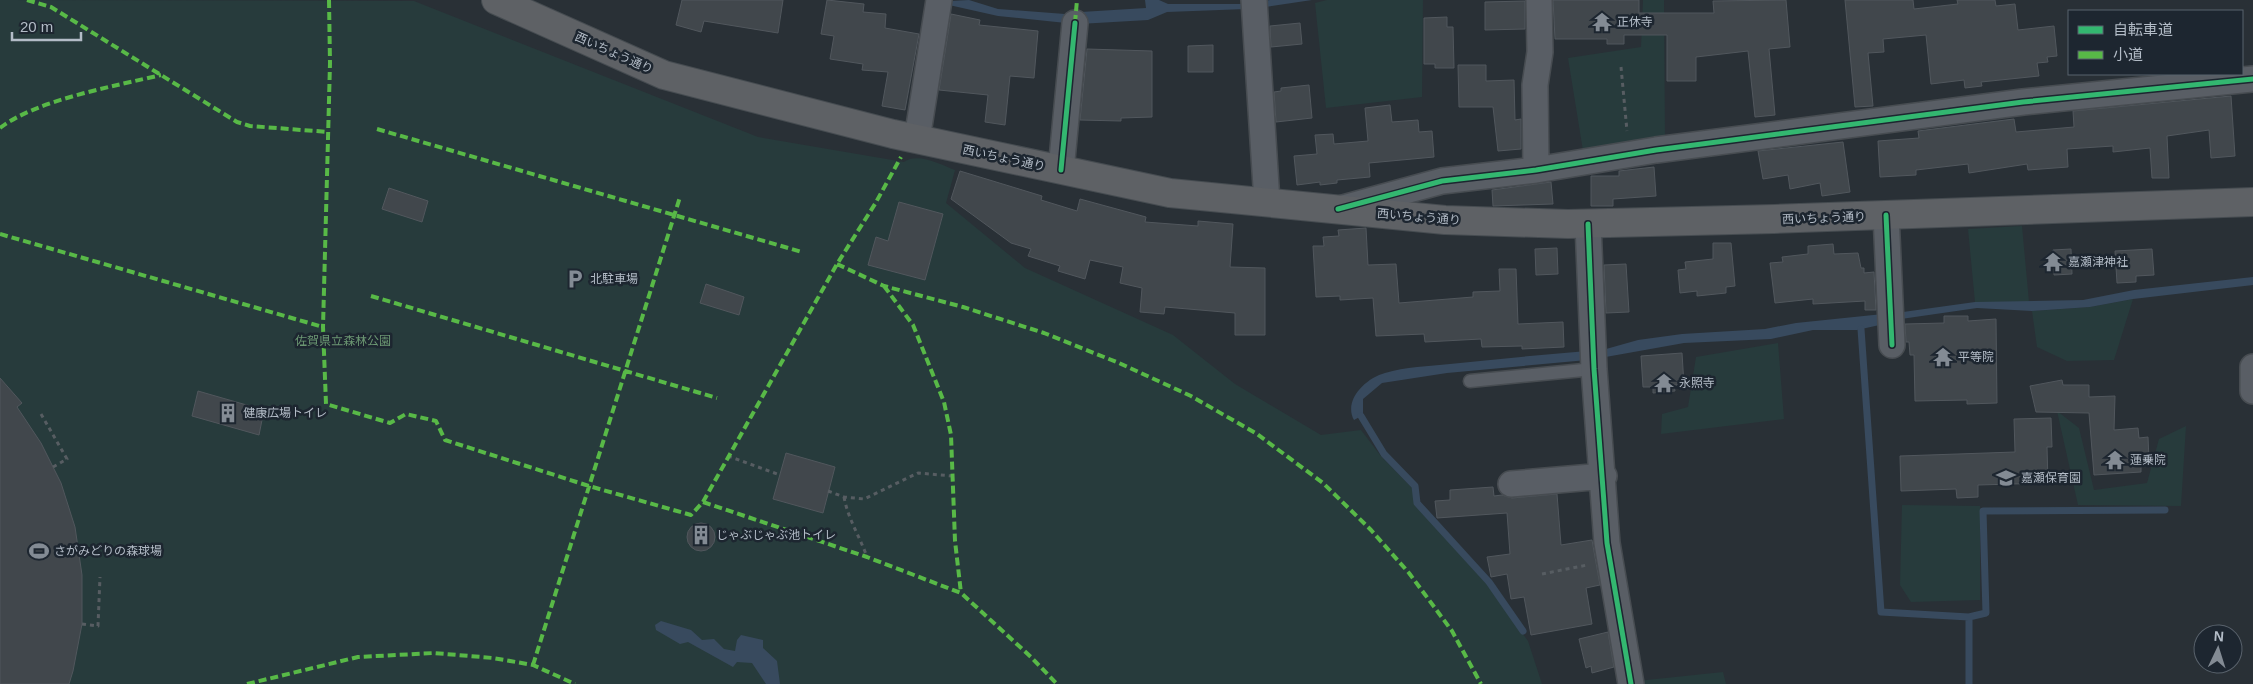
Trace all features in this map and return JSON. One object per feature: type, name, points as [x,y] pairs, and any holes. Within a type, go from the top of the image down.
[{"type":"highway","name":"西いちょう通り","points":[[496,0],[664,75],[917,139],[1170,193],[1445,220],[1588,224],[1886,216],[2253,202]]},
{"type":"street","points":[[1536,170],[1535,85],[1540,52],[1539,0]]},
{"type":"street","points":[[917,139],[938,3]]},
{"type":"street","points":[[1254,6],[1267,202]]},
{"type":"street","points":[[1061,170],[1075,23]]},
{"type":"street","points":[[1338,209],[1442,181],[1536,170],[1629,154],[2023,102],[2253,79]]},
{"type":"street","points":[[1886,216],[1892,345]]},
{"type":"street","points":[[1588,224],[1594,369],[1604,476],[1607,543],[1631,684]]},
{"type":"street","points":[[2253,367],[2253,391]]},
{"type":"street","points":[[1511,484],[1604,476]]},
{"type":"lane","points":[[1470,381],[1594,369]]},
{"type":"path","points":[[1621,67],[1629,154]]},
{"type":"path","points":[[41,414],[67,459],[53,467]]},
{"type":"path","points":[[728,456],[780,475]]},
{"type":"path","points":[[828,491],[844,497],[864,499],[918,473],[952,476]]},
{"type":"path","points":[[844,497],[847,512],[860,537],[867,557]]},
{"type":"path","points":[[1542,574],[1610,560]]},
{"type":"path","points":[[82,624],[98,626],[100,577]]},
{"type":"green space","name":"佐賀県立森林公園","points":[[0,0],[414,1],[758,137],[904,162],[916,158],[923,159],[955,170],[946,203],[1025,268],[1173,335],[1235,384],[1321,435],[1361,430],[1380,455],[1414,490],[1414,503],[1486,583],[1528,641],[1542,684],[0,684]]},
{"type":"green space","points":[[1327,0],[1423,0],[1422,97],[1326,108],[1315,3]]},
{"type":"green space","points":[[1643,0],[1664,0],[1665,144],[1584,157],[1568,58],[1641,47]]},
{"type":"green space","points":[[2022,226],[2029,302],[1975,302],[1968,229]]},
{"type":"green space","points":[[2133,299],[2114,360],[2067,361],[2037,347],[2032,311],[2090,307]]},
{"type":"green space","points":[[1778,343],[1784,419],[1661,434],[1662,414],[1688,407],[1696,357]]},
{"type":"green space","points":[[2057,411],[2079,428],[2094,490],[2147,483],[2159,439],[2186,426],[2181,506],[2078,505]]},
{"type":"green space","points":[[1902,505],[1980,506],[1980,600],[1911,602],[1900,585]]},
{"type":"green space","points":[[1723,672],[1726,684],[1638,684],[1637,681]]},
{"type":"water","points":[[969,0],[998,9],[1065,14],[1066,23],[998,16],[949,5],[950,1]]},
{"type":"water","points":[[1145,0],[1159,0],[1168,4],[1247,4],[1246,9],[1167,12],[1148,20],[1079,24],[1081,12],[1146,8]]},
{"type":"water","points":[[1270,0],[1312,0],[1259,8],[1260,2]]},
{"type":"water","points":[[2253,277],[2253,285],[2133,299],[2090,307],[2032,311],[1977,308],[1901,319],[1903,312],[1975,302],[2083,300],[2134,290]]},
{"type":"water","points":[[1883,314],[1884,324],[1857,330],[1813,330],[1771,339],[1684,343],[1600,358],[1599,351],[1638,340],[1682,334],[1765,329],[1796,323]]},
{"type":"water","points":[[1587,351],[1587,360],[1447,373],[1382,383],[1363,399],[1363,415],[1354,420],[1351,412],[1354,398],[1364,385],[1378,376],[1393,371],[1417,367]]},
{"type":"water","points":[[661,621],[691,630],[702,640],[714,639],[724,649],[735,651],[737,640],[741,635],[763,640],[763,648],[777,661],[780,684],[766,684],[752,663],[737,662],[733,667],[688,642],[680,644],[656,630],[655,625]]},
{"type":"building","points":[[682,0],[783,0],[778,33],[704,21],[701,32],[676,25]]},
{"type":"building","points":[[827,0],[864,4],[863,12],[886,14],[885,28],[919,34],[905,110],[882,106],[888,72],[862,70],[863,64],[830,59],[834,36],[821,34]]},
{"type":"building","points":[[1553,0],[1639,0],[1639,13],[1714,13],[1713,1],[1786,0],[1790,47],[1769,49],[1775,115],[1755,117],[1748,51],[1696,57],[1696,81],[1667,81],[1667,35],[1624,35],[1624,44],[1607,44],[1607,39],[1555,39]]},
{"type":"building","points":[[1845,0],[1913,0],[1914,9],[1958,4],[1957,0],[1995,0],[1996,6],[2015,4],[2018,30],[2054,26],[2057,56],[2047,57],[2048,62],[2037,63],[2039,76],[1981,82],[1982,86],[1965,88],[1964,80],[1931,84],[1926,35],[1883,39],[1884,52],[1868,53],[1873,106],[1855,107]]},
{"type":"building","points":[[1525,1],[1525,29],[1485,30],[1485,2]]},
{"type":"building","points":[[951,14],[980,20],[979,25],[1038,31],[1034,78],[1010,76],[1005,125],[985,122],[988,95],[939,90]]},
{"type":"building","points":[[1447,17],[1447,27],[1453,27],[1454,68],[1435,68],[1435,64],[1424,64],[1424,18]]},
{"type":"building","points":[[1300,23],[1302,44],[1271,47],[1270,26]]},
{"type":"building","points":[[1213,45],[1213,72],[1188,72],[1188,46]]},
{"type":"building","points":[[1087,49],[1152,51],[1152,117],[1121,118],[1121,121],[1080,120]]},
{"type":"building","points":[[1458,65],[1486,65],[1486,81],[1514,80],[1515,120],[1521,119],[1521,149],[1498,151],[1493,107],[1459,107]]},
{"type":"building","points":[[1309,85],[1312,118],[1276,122],[1274,92],[1281,91],[1281,88]]},
{"type":"building","points":[[2231,96],[2235,156],[2211,158],[2209,130],[2167,136],[2169,178],[2152,178],[2150,148],[2113,152],[2113,146],[2067,149],[2068,167],[2028,170],[2027,164],[1969,173],[1968,164],[1916,170],[1916,175],[1880,177],[1878,141],[1919,138],[1918,131],[2014,119],[2016,132],[2074,127],[2073,111]]},
{"type":"building","points":[[1390,105],[1392,122],[1418,120],[1419,132],[1432,131],[1434,157],[1369,163],[1370,177],[1337,180],[1337,183],[1320,185],[1320,182],[1297,185],[1294,156],[1317,154],[1315,135],[1333,134],[1334,144],[1368,141],[1365,108]]},
{"type":"building","points":[[1843,142],[1850,192],[1822,196],[1820,183],[1790,189],[1788,175],[1763,179],[1758,151]]},
{"type":"building","points":[[1654,167],[1656,196],[1613,199],[1613,206],[1591,206],[1591,176],[1619,176],[1619,171]]},
{"type":"building","points":[[960,171],[1042,196],[1041,200],[1077,211],[1080,199],[1146,217],[1145,222],[1198,226],[1198,221],[1233,224],[1230,267],[1265,268],[1265,335],[1235,335],[1235,313],[1165,307],[1164,314],[1140,312],[1142,288],[1120,283],[1123,267],[1090,260],[1085,279],[1058,271],[1060,266],[1028,256],[1031,249],[1011,243],[951,199]]},
{"type":"building","points":[[1551,182],[1553,204],[1493,206],[1492,190]]},
{"type":"building","points":[[389,188],[428,201],[422,222],[382,209]]},
{"type":"building","points":[[899,202],[943,214],[925,280],[868,265],[876,237],[888,241]]},
{"type":"building","points":[[1366,228],[1368,265],[1396,264],[1399,303],[1473,297],[1473,292],[1500,291],[1499,269],[1516,269],[1518,324],[1563,322],[1564,347],[1522,349],[1522,346],[1482,347],[1481,339],[1425,342],[1424,334],[1376,336],[1373,298],[1340,300],[1340,296],[1316,297],[1313,246],[1324,246],[1323,237],[1339,236],[1338,230]]},
{"type":"building","points":[[1713,243],[1731,243],[1735,286],[1726,287],[1726,293],[1697,296],[1697,291],[1680,293],[1678,270],[1686,269],[1685,262],[1713,259]]},
{"type":"building","points":[[1833,244],[1834,254],[1858,253],[1864,273],[1874,272],[1876,310],[1865,310],[1865,301],[1813,304],[1813,299],[1775,303],[1770,263],[1783,262],[1782,257],[1808,254],[1808,246]]},
{"type":"building","points":[[1557,248],[1558,274],[1536,275],[1535,249]]},
{"type":"building","points":[[2071,249],[2072,274],[2054,275],[2053,250]]},
{"type":"building","points":[[2152,249],[2154,275],[2136,276],[2136,282],[2117,283],[2115,251]]},
{"type":"building","points":[[1626,264],[1629,312],[1606,313],[1604,265]]},
{"type":"building","points":[[706,284],[744,297],[739,315],[700,303]]},
{"type":"building","points":[[1944,316],[1968,316],[1968,321],[1996,319],[1997,403],[1967,404],[1967,400],[1915,401],[1914,355],[1910,355],[1909,342],[1906,342],[1905,324],[1944,323]]},
{"type":"building","points":[[1682,353],[1684,385],[1674,385],[1675,391],[1653,393],[1653,387],[1643,387],[1641,356]]},
{"type":"building","name":"さがみどりの森球場","points":[[0,378],[22,403],[17,407],[41,443],[61,483],[75,527],[82,575],[82,624],[69,684],[0,684]]},
{"type":"building","points":[[2062,380],[2063,385],[2089,385],[2089,397],[2115,396],[2114,430],[2138,428],[2139,438],[2148,437],[2149,460],[2141,460],[2141,472],[2094,475],[2089,413],[2036,412],[2030,386]]},
{"type":"building","name":"健康広場トイレ","points":[[198,391],[264,410],[259,435],[192,416]]},
{"type":"building","points":[[2051,418],[2052,447],[2047,447],[2048,483],[1978,485],[1978,497],[1957,498],[1956,489],[1901,491],[1900,456],[2015,452],[2014,419]]},
{"type":"building","points":[[786,453],[835,467],[823,513],[773,499]]},
{"type":"building","points":[[1493,487],[1494,496],[1502,495],[1512,498],[1557,494],[1561,545],[1592,540],[1600,585],[1586,588],[1592,624],[1531,635],[1524,597],[1511,599],[1507,574],[1491,577],[1487,557],[1510,554],[1507,513],[1437,518],[1435,501],[1450,500],[1450,490]]},
{"type":"building","name":"じゃぶじゃぶ池トイレ","points":[[701,523],[711,527],[715,537],[711,547],[701,551],[691,547],[687,537],[691,527]]},
{"type":"building","points":[[1608,632],[1614,667],[1592,673],[1591,666],[1586,668],[1579,639]]},
{"type":"waterway","points":[[1861,329],[1881,612],[1969,617],[1986,613],[1983,511],[2165,510]]},
{"type":"waterway","points":[[1361,416],[1384,454],[1415,486],[1417,503],[1489,582],[1523,631]]},
{"type":"waterway","points":[[1969,617],[1969,684]]},
{"type":"marked path","points":[[27,0],[51,7],[237,122],[250,126],[328,132]]},
{"type":"marked path","points":[[329,0],[330,63],[323,327],[326,404],[390,423],[406,414],[436,421],[445,440],[589,486],[691,515],[703,502],[837,264],[875,204],[901,157]]},
{"type":"marked path","points":[[1075,23],[1077,0]]},
{"type":"marked path","points":[[0,128],[34,109],[55,102],[99,89],[161,75]]},
{"type":"marked path","points":[[377,129],[802,252]]},
{"type":"marked path","points":[[533,665],[680,197]]},
{"type":"marked path","points":[[0,234],[323,327]]},
{"type":"marked path","points":[[837,264],[884,286],[963,307],[1044,333],[1119,363],[1191,396],[1257,434],[1323,483],[1371,530],[1409,573],[1452,631],[1481,684]]},
{"type":"marked path","points":[[884,286],[913,325],[944,402],[951,435],[955,541],[961,593]]},
{"type":"marked path","points":[[371,296],[717,398]]},
{"type":"marked path","points":[[703,502],[867,557],[961,593],[1031,657],[1057,684]]},
{"type":"marked path","points":[[247,684],[358,657],[434,653],[493,658],[533,665],[575,684]]},
{"type":"cycle path","points":[[1061,170],[1075,23]]},
{"type":"cycle path","points":[[1338,209],[1442,181],[1536,170],[1656,150],[2023,102],[2253,79]]},
{"type":"cycle path","points":[[1886,215],[1892,345]]},
{"type":"cycle path","points":[[1588,224],[1594,369],[1607,543],[1631,684]]},
{"type":"place","name":"正休寺","points":[[1602,22]]},
{"type":"place","name":"嘉瀬津神社","points":[[2053,262]]},
{"type":"place","name":"北駐車場","points":[[575,279]]},
{"type":"place","name":"平等院","points":[[1943,357]]},
{"type":"place","name":"永照寺","points":[[1664,383]]},
{"type":"place","name":"健康広場トイレ","points":[[228,413]]},
{"type":"place","name":"蓮乗院","points":[[2115,460]]},
{"type":"place","name":"嘉瀬保育園","points":[[2006,478]]},
{"type":"place","name":"じゃぶじゃぶ池トイレ","points":[[701,535]]},
{"type":"place","name":"さがみどりの森球場","points":[[39,551]]}]
